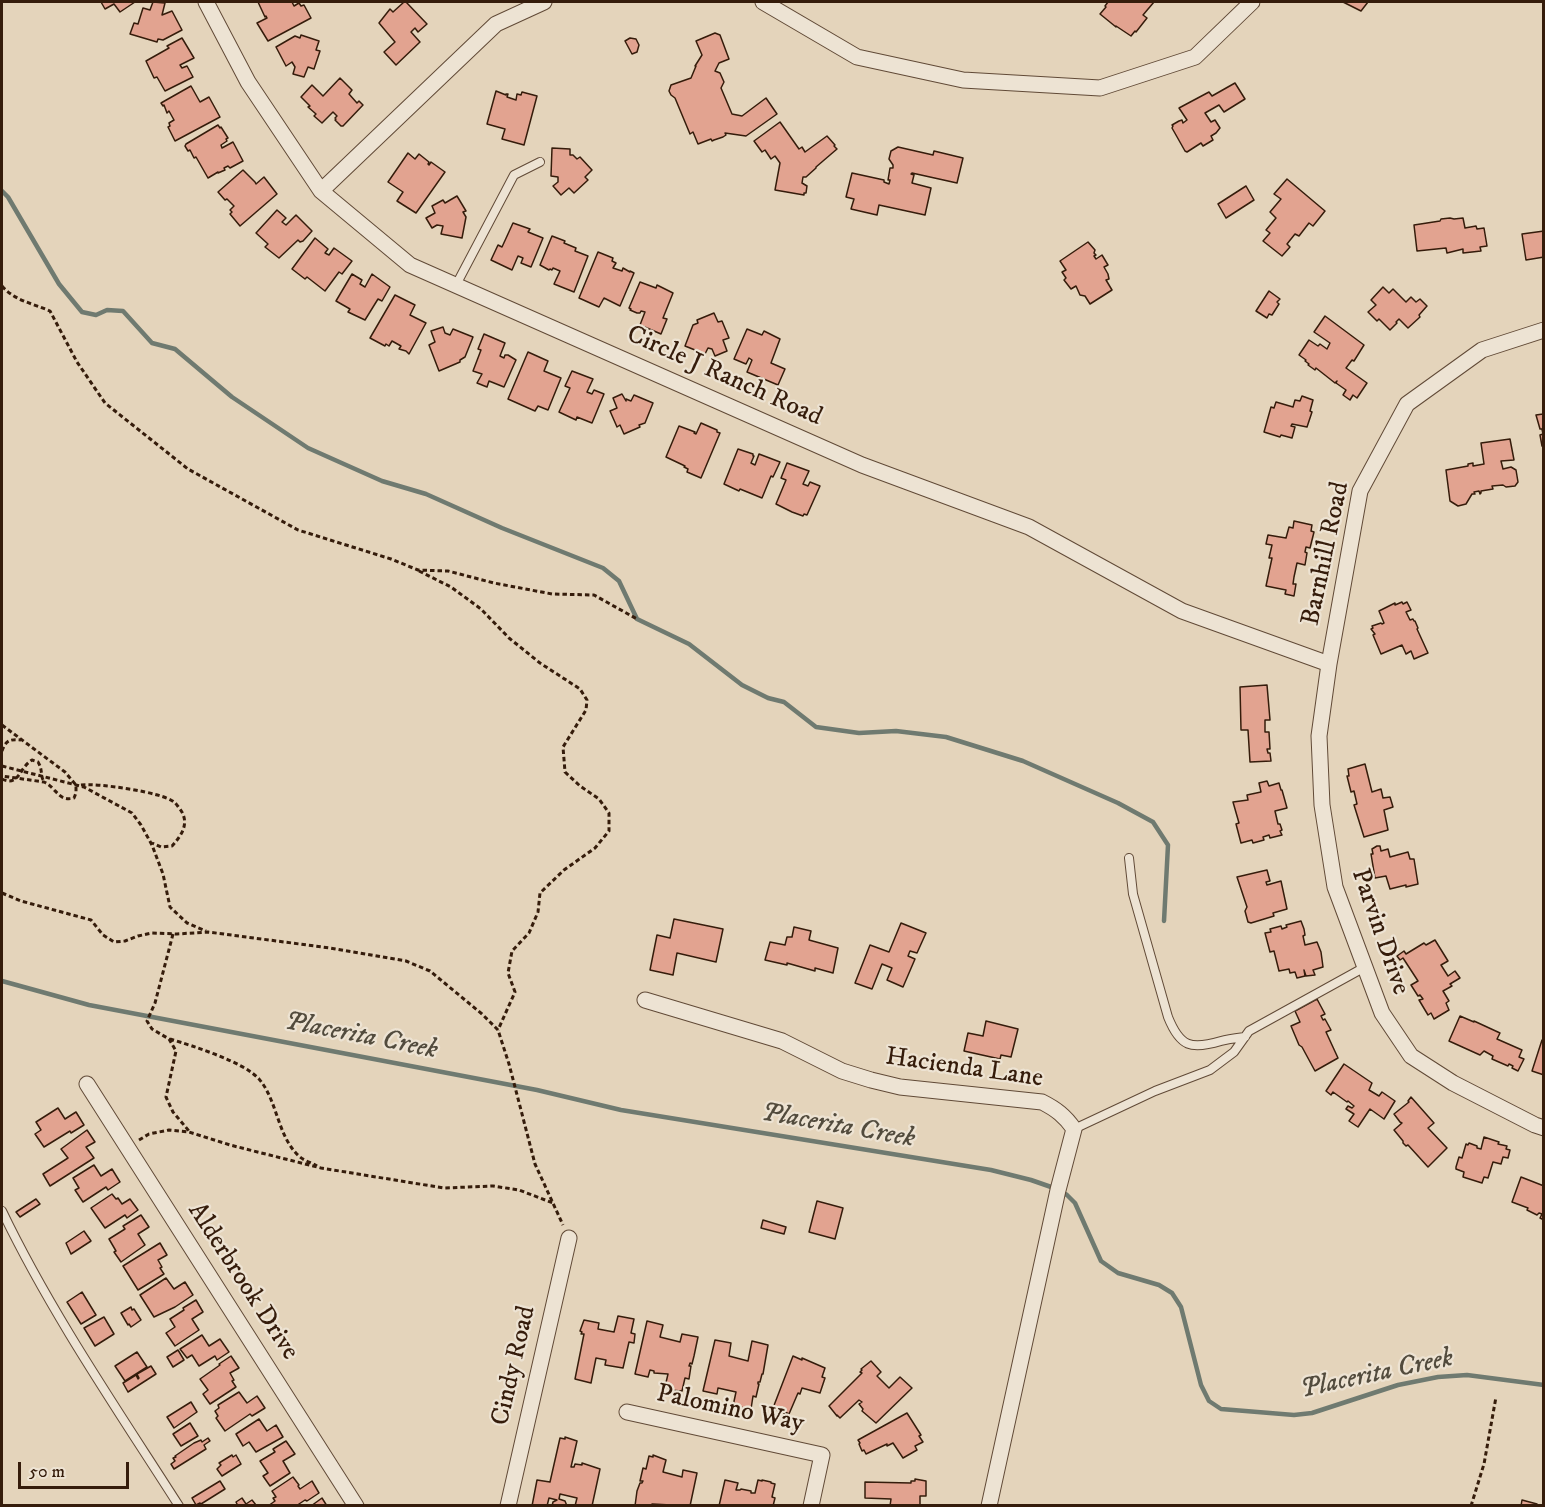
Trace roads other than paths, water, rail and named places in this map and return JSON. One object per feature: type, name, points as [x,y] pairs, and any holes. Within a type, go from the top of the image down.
[{"type":"street","name":"Circle J Ranch Road","points":[[206,2],[248,82],[321,190],[410,265],[862,465],[1029,527],[1182,610],[1329,664]]},
{"type":"street","points":[[321,190],[496,24],[544,2]]},
{"type":"street","points":[[763,2],[856,57],[963,80],[1100,88],[1195,57],[1252,2]]},
{"type":"street","name":"Barnhill Road","points":[[1329,664],[1360,491],[1407,404],[1482,350],[1544,330]]},
{"type":"street","name":"Parvin Drive","points":[[1329,664],[1319,736],[1322,805],[1335,887],[1382,1013],[1411,1056],[1453,1083],[1544,1128]]},
{"type":"street","name":"Hacienda Lane","points":[[645,1000],[782,1041],[842,1071],[871,1080],[900,1087],[1042,1102],[1066,1117],[1074,1129]]},
{"type":"street","name":"Alderbrook Drive","points":[[87,1084],[357,1506]]},
{"type":"street","points":[[989,1506],[1058,1190],[1074,1129]]},
{"type":"street","name":"Cindy Road","points":[[508,1506],[569,1238]]},
{"type":"street","name":"Palomino Way","points":[[627,1412],[822,1455],[811,1506]]},
{"type":"lane","points":[[456,285],[514,175],[540,162]]},
{"type":"lane","points":[[1129,858],[1133,894],[1168,1017],[1177,1036],[1184,1042],[1199,1046],[1245,1037]]},
{"type":"lane","points":[[1074,1129],[1155,1091],[1210,1070],[1234,1052],[1249,1031],[1365,967]]},
{"type":"lane","points":[[2,1211],[71,1337],[179,1506]]},
{"type":"waterway","points":[[2,191],[8,197],[59,284],[82,312],[96,315],[107,310],[123,311],[152,343],[175,349],[232,397],[308,448],[382,481],[426,494],[502,528],[603,568],[619,581],[637,619],[689,644],[742,685],[768,698],[784,702],[816,727],[859,733],[896,731],[946,737],[1023,761],[1118,803],[1153,822],[1168,845],[1164,921]]},
{"type":"waterway","name":"Placerita Creek","points":[[2,981],[89,1005],[537,1090],[621,1110],[991,1170],[1054,1188]]},
{"type":"waterway","name":"Placerita Creek","points":[[1062,1192],[1075,1203],[1101,1261],[1118,1273],[1159,1285],[1172,1293],[1181,1307],[1201,1385],[1209,1401],[1221,1409],[1294,1415],[1312,1413],[1398,1385],[1438,1377],[1467,1375],[1544,1385]]}]
